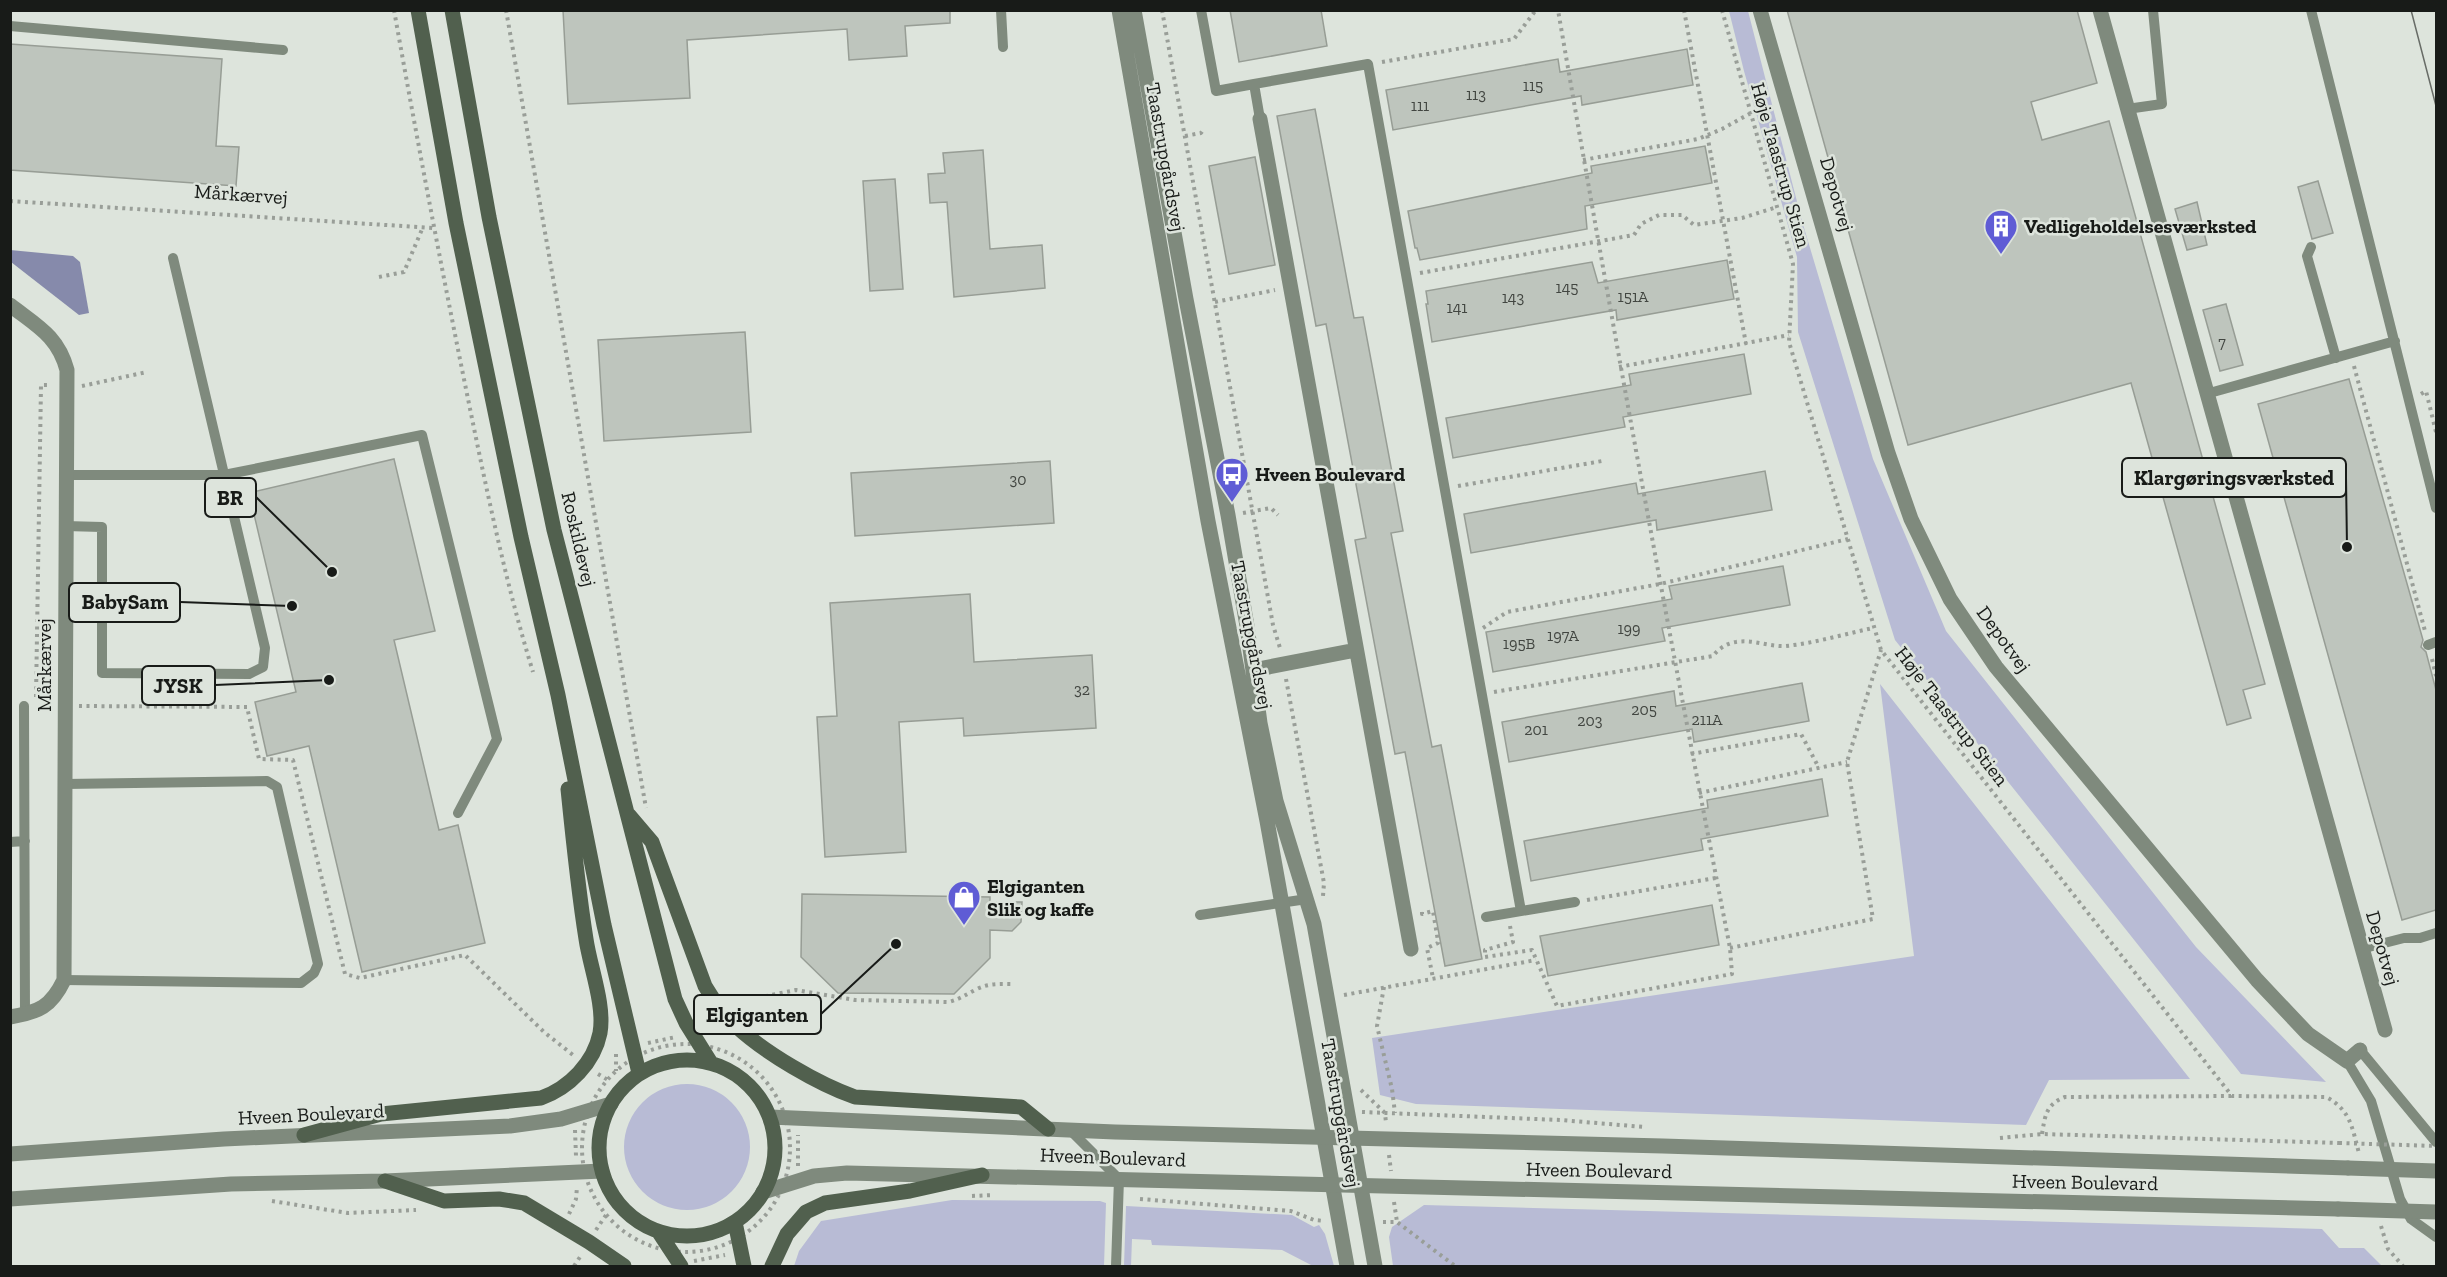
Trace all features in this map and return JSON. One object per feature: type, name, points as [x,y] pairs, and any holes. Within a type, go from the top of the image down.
[{"type":"main road","points":[[418,10],[456,223],[521,537],[558,695],[604,925],[639,1074]]},
{"type":"main road","name":"Roskildevej","points":[[452,10],[489,217],[554,530],[675,999],[711,1063]]},
{"type":"main road","points":[[304,1135],[381,1114],[541,1098],[564,1087],[585,1065],[595,1048],[602,1020],[586,940],[558,695]]},
{"type":"main road","points":[[627,813],[652,842],[705,986],[737,1027],[782,1059],[837,1091],[855,1097],[1021,1107],[1048,1129]]},
{"type":"main road","points":[[692,1059],[711,1063],[730,1071],[760,1098],[770,1117],[775,1142],[772,1168],[763,1192],[735,1222],[712,1232],[694,1235],[676,1235],[658,1231],[645,1225],[623,1208],[614,1197],[602,1171],[600,1137],[611,1104],[623,1087],[639,1074],[656,1065],[674,1060],[692,1059]]},
{"type":"main road","points":[[772,1266],[787,1233],[806,1212],[825,1203],[910,1191],[982,1175]]},
{"type":"main road","points":[[385,1181],[444,1201],[500,1199],[524,1203],[590,1242],[624,1266]]},
{"type":"main road","points":[[735,1222],[744,1266]]},
{"type":"main road","points":[[658,1231],[681,1266]]},
{"type":"street","name":"Taastrupgårdsvej","points":[[1119,10],[1208,521],[1347,1266]]},
{"type":"street","name":"Taastrupgårdsvej","points":[[1134,10],[1228,515],[1260,723],[1276,801],[1314,924],[1375,1266]]},
{"type":"street","name":"Depotvej","points":[[1761,10],[1888,453],[1911,519],[1950,599],[1996,667],[2257,980],[2308,1035],[2347,1061]]},
{"type":"street","name":"Depotvej","points":[[2100,10],[2385,1030]]},
{"type":"street","points":[[1260,119],[1411,949]]},
{"type":"street","name":"Mårkærvej","points":[[10,305],[52,338],[62,352],[67,370],[64,980]]},
{"type":"street","name":"Taastrupgårdsvej","points":[[1253,670],[1356,650]]},
{"type":"street","points":[[17,1016],[44,1008],[56,997],[64,980]]},
{"type":"street","points":[[2347,1061],[2360,1050]]},
{"type":"street","name":"Hveen Boulevard","points":[[10,1154],[304,1135],[510,1126],[561,1119],[611,1104]]},
{"type":"street","name":"Hveen Boulevard","points":[[770,1117],[1070,1130],[2355,1165],[2436,1171]]},
{"type":"street","points":[[10,1199],[231,1184],[385,1181],[602,1171]]},
{"type":"street","name":"Hveen Boulevard","points":[[763,1192],[814,1176],[847,1173],[2436,1212]]},
{"type":"lane","points":[[1001,10],[1003,47]]},
{"type":"lane","points":[[1201,10],[1216,91],[1368,64],[1521,911]]},
{"type":"lane","points":[[2127,109],[2162,104],[2153,10]]},
{"type":"lane","points":[[2310,10],[2436,508]]},
{"type":"lane","points":[[10,26],[283,50]]},
{"type":"lane","points":[[1254,84],[1260,119]]},
{"type":"lane","points":[[2311,247],[2307,256],[2336,358]]},
{"type":"lane","points":[[65,525],[102,528],[102,673],[249,674],[263,667],[265,648],[172,258]]},
{"type":"lane","points":[[2206,394],[2395,341]]},
{"type":"lane","points":[[66,475],[224,475],[422,435],[497,739],[458,813]]},
{"type":"lane","points":[[17,1016],[30,706]]},
{"type":"lane","points":[[64,980],[301,983],[314,973],[318,963],[277,787],[267,781],[65,783]]},
{"type":"lane","points":[[10,842],[25,841]]},
{"type":"lane","points":[[1200,915],[1307,899]]},
{"type":"lane","points":[[1486,917],[1575,902]]},
{"type":"lane","points":[[2361,949],[2436,933]]},
{"type":"lane","points":[[2360,1050],[2436,1142]]},
{"type":"lane","points":[[2347,1061],[2371,1101],[2400,1199],[2411,1219],[2436,1237]]},
{"type":"lane","points":[[1070,1130],[1119,1179],[1116,1266]]},
{"type":"path","points":[[394,10],[433,228],[500,548],[515,613],[535,676]]},
{"type":"path","points":[[506,10],[652,842]]},
{"type":"path","points":[[1162,10],[1273,625],[1283,664],[1324,883],[1323,905]]},
{"type":"path","points":[[1368,64],[1514,39],[1536,10]]},
{"type":"path","points":[[1508,914],[1513,942],[1485,950],[1485,957],[1532,950],[1557,1006],[1732,974],[1730,948],[1673,662],[1619,367],[1558,10]]},
{"type":"path","points":[[1684,10],[1746,344]]},
{"type":"path","name":"Høje Taastrup Stien","points":[[1722,10],[1793,264],[1789,342],[1881,650],[2232,1096]]},
{"type":"path","points":[[1583,160],[1698,139],[1751,113]]},
{"type":"path","points":[[1185,136],[1201,133],[1203,130]]},
{"type":"path","name":"Mårkærvej","points":[[10,201],[433,228]]},
{"type":"path","points":[[1406,276],[1634,235],[1641,224],[1659,215],[1682,215],[1694,225],[1724,221],[1777,207]]},
{"type":"path","points":[[379,277],[404,272],[423,227]]},
{"type":"path","points":[[1215,302],[1290,286]]},
{"type":"path","points":[[1619,367],[1789,335]]},
{"type":"path","points":[[2350,354],[2432,644],[2436,676]]},
{"type":"path","points":[[67,385],[85,386],[147,372]]},
{"type":"path","points":[[30,706],[35,641],[41,392]]},
{"type":"path","points":[[1444,488],[1602,461]]},
{"type":"path","points":[[1228,515],[1272,508],[1278,515]]},
{"type":"path","points":[[1472,632],[1479,631],[1508,612],[1660,584],[1848,539]]},
{"type":"path","points":[[1483,694],[1713,656],[1718,649],[1734,642],[1751,641],[1769,646],[1787,645],[1873,628]]},
{"type":"path","points":[[1730,948],[1874,919],[1847,762],[1881,650]]},
{"type":"path","points":[[65,706],[247,707],[259,759],[293,760],[345,974],[360,978],[465,955],[544,1032],[608,1080]]},
{"type":"path","points":[[1691,754],[1801,734],[1819,768]]},
{"type":"path","points":[[1699,793],[1847,762]]},
{"type":"path","points":[[1575,902],[1716,878]]},
{"type":"path","points":[[1420,905],[1422,914],[1433,912],[1438,943],[1427,948],[1433,978]]},
{"type":"path","points":[[1328,998],[1536,960]]},
{"type":"path","points":[[728,1017],[746,1000],[778,992],[796,990],[855,1000],[949,1002],[959,1000],[978,988],[992,984],[1012,984]]},
{"type":"path","points":[[1384,987],[1377,1026],[1392,1089],[1395,1113]]},
{"type":"path","points":[[595,1048],[606,1051],[634,1052],[696,1039]]},
{"type":"path","points":[[634,1052],[696,1039],[737,1057],[753,1069],[767,1083],[792,1118],[791,1183],[754,1228]]},
{"type":"path","points":[[616,1071],[589,1111],[582,1140],[585,1172],[589,1186],[606,1215],[624,1232],[646,1245],[671,1252],[693,1253],[714,1249],[738,1239]]},
{"type":"path","points":[[1358,1083],[1363,1093],[1385,1113],[1560,1120],[1650,1127]]},
{"type":"path","points":[[2042,1134],[2046,1111],[2055,1101],[2065,1097],[2326,1097],[2339,1103],[2348,1116],[2355,1165]]},
{"type":"path","points":[[791,1183],[792,1118]]},
{"type":"path","points":[[2000,1138],[2042,1134],[2436,1146]]},
{"type":"path","points":[[968,1196],[1001,1195]]},
{"type":"path","points":[[1119,1197],[1291,1211],[1314,1220]]},
{"type":"path","points":[[261,1200],[348,1213],[424,1210]]},
{"type":"path","points":[[2378,1216],[2388,1249],[2397,1262],[2403,1266]]},
{"type":"path","points":[[1396,1222],[1455,1266]]},
{"type":"path","points":[[574,1266],[584,1251]]},
{"type":"shaded area","points":[[1729,11],[1748,11],[1802,221],[1873,459],[1946,631],[2196,947],[2326,1082],[2241,1074],[1895,640],[1798,332],[1797,257]]},
{"type":"shaded area","points":[[10,250],[73,256],[80,262],[89,313],[79,315],[11,262]]},
{"type":"shaded area","points":[[1880,684],[2190,1079],[2049,1080],[2026,1125],[1416,1104],[1380,1095],[1372,1038],[1914,956]]},
{"type":"shaded area","points":[[687,1084],[711,1089],[731,1103],[745,1123],[750,1147],[745,1171],[731,1191],[711,1205],[687,1210],[663,1205],[643,1191],[629,1171],[624,1147],[629,1123],[643,1103],[663,1089]]},
{"type":"shaded area","points":[[952,1200],[1100,1201],[1106,1203],[1104,1266],[794,1266],[799,1251],[821,1221]]},
{"type":"shaded area","points":[[1424,1205],[2322,1229],[2339,1248],[2364,1248],[2382,1266],[1393,1266],[1389,1237],[1392,1227]]},
{"type":"shaded area","points":[[1126,1206],[1292,1215],[1314,1227],[1319,1225],[1325,1234],[1334,1266],[1313,1266],[1282,1250],[1152,1245],[1151,1240],[1132,1239],[1131,1266],[1124,1266]]},
{"type":"building","points":[[563,10],[950,10],[950,23],[905,26],[907,56],[849,60],[847,29],[687,40],[690,98],[568,104]]},
{"type":"building","points":[[1230,10],[1321,10],[1327,46],[1239,62]]},
{"type":"building","name":"Vedligeholdelsesværksted","points":[[1787,10],[2077,10],[2097,83],[2031,102],[2042,140],[2109,121],[2265,684],[2243,690],[2251,718],[2227,725],[2131,383],[1908,445]]},
{"type":"building","points":[[10,44],[222,59],[216,146],[239,147],[236,186],[10,170]]},
{"type":"building","points":[[1687,49],[1693,85],[1582,105],[1581,96],[1393,130],[1386,90],[1558,59],[1560,72]]},
{"type":"building","points":[[1315,109],[1354,318],[1363,317],[1403,531],[1391,533],[1432,747],[1441,745],[1482,959],[1445,966],[1405,752],[1395,754],[1355,540],[1366,538],[1326,324],[1316,326],[1277,116]]},
{"type":"building","points":[[1705,146],[1712,183],[1585,206],[1587,229],[1420,260],[1417,248],[1415,248],[1408,211],[1592,173],[1591,166]]},
{"type":"building","points":[[983,150],[990,249],[1042,245],[1045,288],[954,297],[947,202],[930,203],[928,174],[945,173],[943,153]]},
{"type":"building","points":[[1255,157],[1275,265],[1229,274],[1209,166]]},
{"type":"building","points":[[895,179],[903,289],[870,291],[863,181]]},
{"type":"building","points":[[2318,181],[2333,233],[2312,239],[2298,187]]},
{"type":"building","points":[[2197,202],[2207,245],[2187,250],[2175,209]]},
{"type":"building","points":[[1727,260],[1734,299],[1617,320],[1616,310],[1432,342],[1426,291],[1592,262],[1598,283]]},
{"type":"building","points":[[2226,304],[2243,365],[2220,371],[2203,310]]},
{"type":"building","points":[[745,332],[751,432],[604,441],[598,340]]},
{"type":"building","points":[[1744,354],[1751,394],[1623,417],[1625,427],[1453,458],[1446,418],[1631,385],[1629,374]]},
{"type":"building","points":[[2349,379],[2423,640],[2421,647],[2426,652],[2436,690],[2436,910],[2402,920],[2258,404]]},
{"type":"building","points":[[394,459],[435,631],[394,640],[439,830],[458,825],[485,943],[362,972],[309,746],[267,756],[255,702],[296,692],[249,493]]},
{"type":"building","points":[[1050,461],[1054,523],[855,536],[851,473]]},
{"type":"building","points":[[1765,471],[1772,510],[1657,530],[1656,520],[1471,553],[1464,514],[1636,483],[1638,494]]},
{"type":"building","points":[[1783,566],[1790,605],[1662,628],[1665,641],[1493,672],[1486,632],[1672,599],[1669,586]]},
{"type":"building","points":[[970,594],[974,662],[1092,655],[1096,728],[964,736],[963,718],[899,722],[906,852],[825,857],[817,717],[837,716],[830,603]]},
{"type":"building","points":[[1802,683],[1809,721],[1694,742],[1692,729],[1509,762],[1502,722],[1674,691],[1676,706]]},
{"type":"building","points":[[1822,779],[1828,816],[1701,839],[1703,850],[1531,881],[1524,841],[1708,808],[1707,800]]},
{"type":"building","points":[[802,894],[990,897],[990,902],[1022,902],[1021,922],[1012,931],[990,930],[990,958],[954,994],[838,993],[801,957]]},
{"type":"building","points":[[1712,905],[1719,945],[1548,976],[1540,936]]},
{"type":"tram line","points":[[2411,10],[2436,106]]},
{"type":"place","name":"Vedligeholdelsesværksted","points":[[2001,255]]},
{"type":"place","name":"Hveen Boulevard","points":[[1232,503]]},
{"type":"place","name":"Klargøringsværksted","points":[[2347,547]]},
{"type":"place","name":"BR","points":[[332,572]]},
{"type":"place","name":"BabySam","points":[[292,606]]},
{"type":"place","name":"JYSK","points":[[329,680]]},
{"type":"place","name":"Elgiganten Slik og kaffe","points":[[964,926]]},
{"type":"place","name":"Elgiganten","points":[[896,944]]}]
